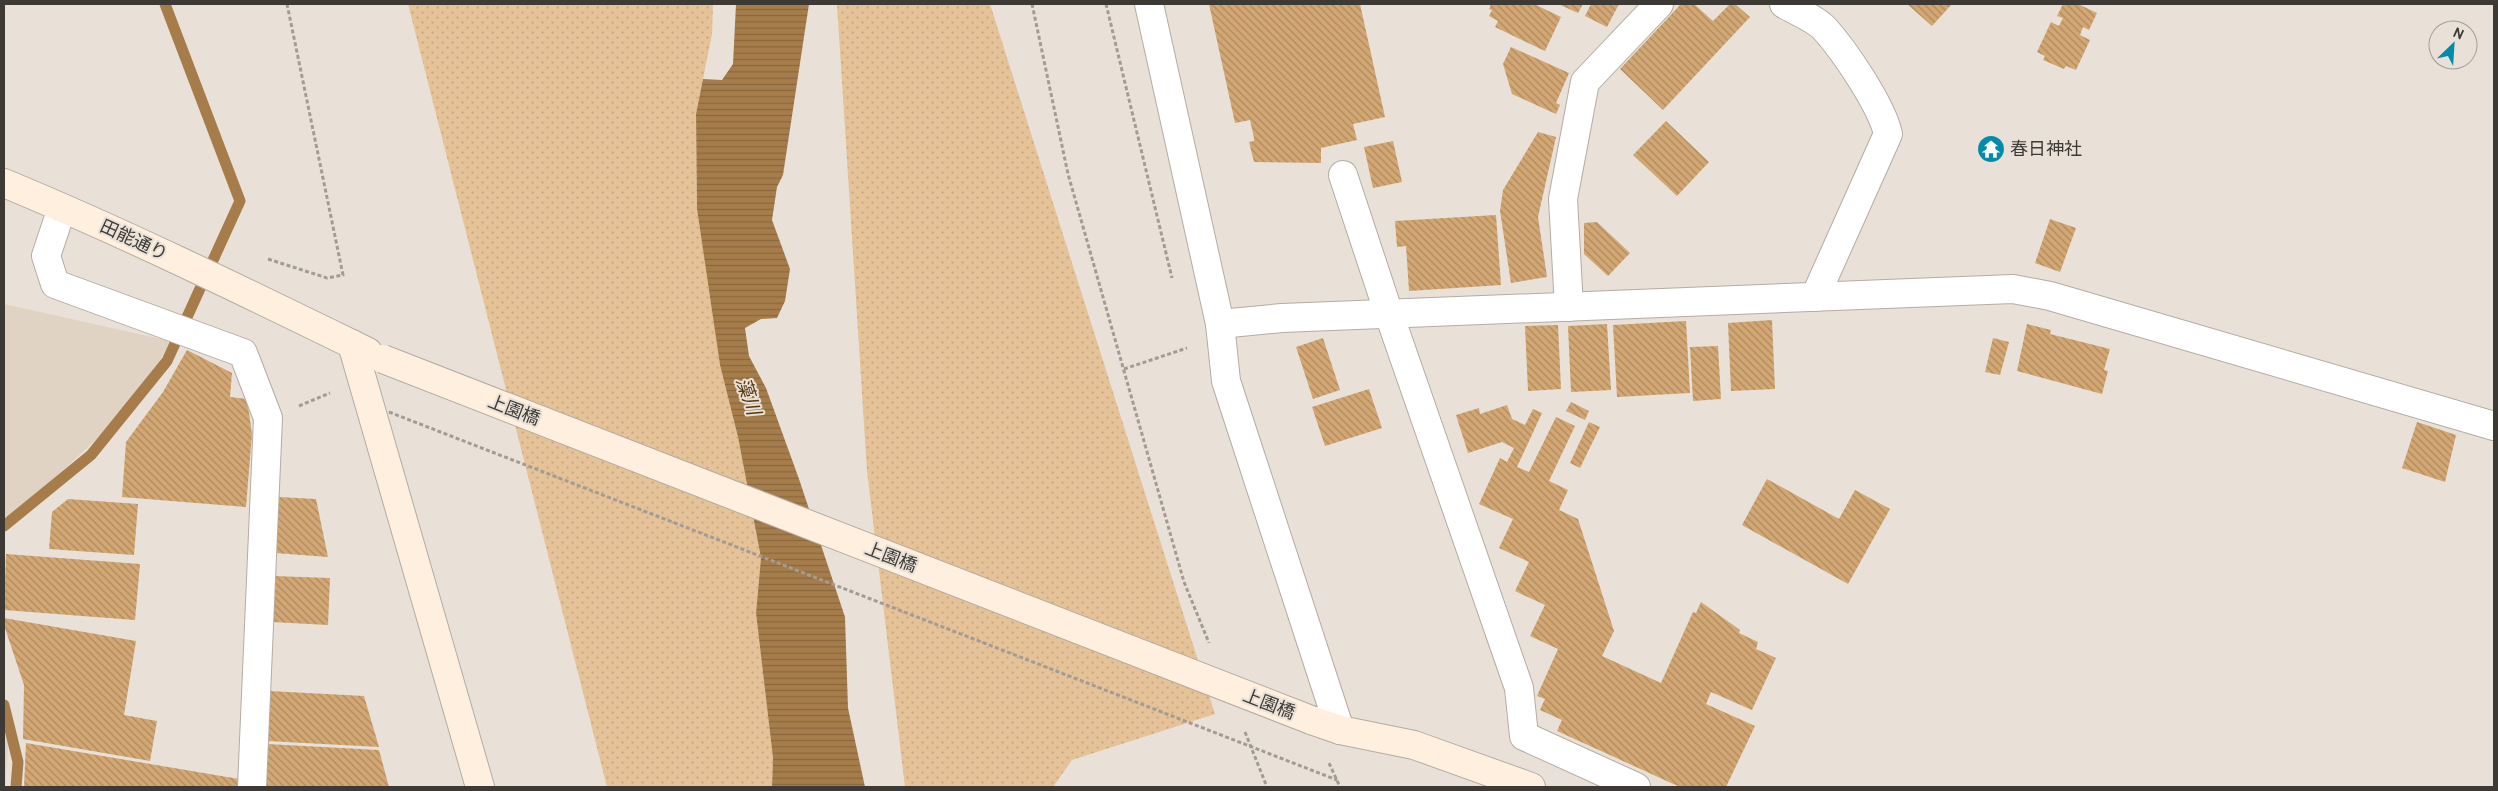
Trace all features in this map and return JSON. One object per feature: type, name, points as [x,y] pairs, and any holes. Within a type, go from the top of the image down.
[{"type":"street","points":[[1149,4],[1220,324],[1226,382],[1340,730]]},
{"type":"street","points":[[1569,306],[1563,199],[1585,82],[1659,4]]},
{"type":"street","points":[[1784,4],[1822,27],[1844,55],[1885,119],[1888,134],[1815,297]]},
{"type":"street","points":[[1343,175],[1389,314],[1519,688],[1524,736],[1636,787]]},
{"type":"street","name":"田能通り","points":[[4,183],[262,300]]},
{"type":"street","points":[[62,208],[46,256],[55,284],[159,320],[243,352],[268,418],[252,787]]},
{"type":"street","points":[[1220,324],[1282,318],[2014,289],[2041,294],[2494,426]]},
{"type":"street","name":"上園橋","points":[[262,300],[383,359],[1311,720],[1340,730],[1414,745],[1530,787]]},
{"type":"street","points":[[352,344],[480,787]]},
{"type":"path","points":[[268,259],[328,278],[343,275],[287,4]]},
{"type":"path","points":[[1032,4],[1068,174],[1184,582],[1210,644]]},
{"type":"path","points":[[1124,369],[1190,347]]},
{"type":"path","points":[[268,418],[338,390]]},
{"type":"path","points":[[389,412],[1337,780]]},
{"type":"path","points":[[1242,724],[1267,787]]},
{"type":"path","points":[[1325,755],[1340,787]]},
{"type":"shaded area","points":[[408,4],[713,4],[712,34],[696,114],[697,209],[720,365],[738,437],[761,559],[756,613],[773,758],[772,787],[607,787]]},
{"type":"shaded area","points":[[837,4],[990,4],[1215,714],[1072,760],[1053,787],[905,787],[867,471]]},
{"type":"shaded area","points":[[4,304],[170,341],[143,395],[4,526]]},
{"type":"shaded area","points":[[4,696],[10,720],[5,787],[4,787]]},
{"type":"water","name":"藻川","points":[[736,4],[809,4],[783,175],[777,187],[772,220],[790,269],[785,301],[777,318],[761,319],[745,328],[749,356],[766,388],[799,479],[845,617],[848,708],[865,787],[772,787],[773,758],[756,613],[761,558],[738,437],[720,365],[697,209],[696,114],[703,79],[722,80],[733,64]]},
{"type":"building","points":[[1209,4],[1360,4],[1385,117],[1353,124],[1357,140],[1321,148],[1321,163],[1254,162],[1249,142],[1254,141],[1250,120],[1235,123]]},
{"type":"building","points":[[1491,4],[1534,4],[1561,17],[1545,51],[1495,27],[1498,21],[1489,16],[1492,10],[1489,9]]},
{"type":"building","points":[[1558,4],[1583,4],[1578,13]]},
{"type":"building","points":[[1591,4],[1619,4],[1607,27],[1585,16]]},
{"type":"building","points":[[1681,4],[1694,4],[1713,21],[1730,4],[1735,4],[1750,17],[1663,110],[1620,69]]},
{"type":"building","points":[[1907,4],[1952,4],[1932,26]]},
{"type":"building","points":[[2063,4],[2078,4],[2097,13],[2089,30],[2083,27],[2080,35],[2090,40],[2076,70],[2066,66],[2064,69],[2043,60],[2045,56],[2037,52],[2051,22],[2059,26],[2063,18],[2057,16]]},
{"type":"building","points":[[1511,47],[1569,73],[1556,103],[1560,105],[1556,114],[1512,94],[1503,64]]},
{"type":"building","points":[[1666,121],[1709,162],[1677,196],[1633,155]]},
{"type":"building","points":[[1538,132],[1556,137],[1538,217],[1547,277],[1511,283],[1500,211],[1503,190]]},
{"type":"building","points":[[1393,141],[1402,182],[1373,188],[1364,147]]},
{"type":"building","points":[[1496,215],[1501,285],[1409,291],[1406,246],[1397,247],[1395,221]]},
{"type":"building","points":[[2050,219],[2076,228],[2060,272],[2035,263]]},
{"type":"building","points":[[1597,222],[1630,253],[1608,276],[1584,254],[1584,223]]},
{"type":"building","points":[[1772,320],[1775,389],[1731,391],[1728,323]]},
{"type":"building","points":[[1686,321],[1690,393],[1617,397],[1613,325]]},
{"type":"building","points":[[1607,324],[1611,390],[1571,392],[1568,326]]},
{"type":"building","points":[[2027,324],[2051,330],[2050,334],[2110,349],[2104,370],[2108,371],[2102,394],[2017,371]]},
{"type":"building","points":[[1558,325],[1561,389],[1528,391],[1525,326]]},
{"type":"building","points":[[1323,338],[1340,390],[1313,399],[1296,347]]},
{"type":"building","points":[[1993,338],[2009,342],[2000,375],[1985,372]]},
{"type":"building","points":[[1718,346],[1721,399],[1693,401],[1690,347]]},
{"type":"building","points":[[187,350],[232,373],[230,397],[247,399],[252,434],[246,507],[122,497],[126,442],[163,392]]},
{"type":"building","points":[[1369,389],[1382,428],[1325,446],[1312,407]]},
{"type":"building","points":[[1571,402],[1589,411],[1585,420],[1566,411]]},
{"type":"building","points":[[1507,405],[1512,419],[1525,425],[1533,409],[1542,413],[1517,467],[1529,472],[1556,417],[1575,426],[1549,481],[1568,490],[1559,510],[1578,519],[1614,631],[1602,656],[1661,683],[1693,612],[1696,613],[1701,602],[1740,630],[1739,633],[1758,642],[1756,649],[1776,658],[1752,710],[1711,692],[1706,704],[1755,726],[1726,787],[1680,787],[1557,731],[1562,720],[1540,710],[1545,699],[1537,696],[1558,649],[1530,636],[1545,605],[1515,591],[1529,562],[1499,548],[1513,519],[1479,504],[1500,458],[1507,462],[1514,448],[1502,442],[1468,453],[1456,415],[1479,408],[1480,414]]},
{"type":"building","points":[[1589,422],[1600,427],[1580,468],[1570,463]]},
{"type":"building","points":[[2417,422],[2456,435],[2445,482],[2402,468]]},
{"type":"building","points":[[1767,479],[1839,519],[1855,490],[1890,509],[1848,584],[1742,525]]},
{"type":"building","points":[[279,497],[316,499],[328,557],[275,553]]},
{"type":"building","points":[[68,499],[138,504],[134,555],[49,549],[52,512]]},
{"type":"building","points":[[6,554],[140,564],[135,620],[4,610]]},
{"type":"building","points":[[274,576],[330,578],[328,625],[272,622]]},
{"type":"building","points":[[4,618],[136,641],[124,715],[157,721],[150,761],[23,739],[24,685],[4,625]]},
{"type":"building","points":[[270,691],[364,696],[379,747],[267,741]]},
{"type":"building","points":[[26,743],[239,779],[237,787],[24,787]]},
{"type":"building","points":[[267,744],[379,750],[389,787],[264,787]]},
{"type":"waterway","points":[[4,526],[91,455],[167,361],[240,201],[165,4]]},
{"type":"waterway","points":[[4,705],[18,762],[16,787]]},
{"type":"place","name":"春日神社","points":[[1991,149]]}]
